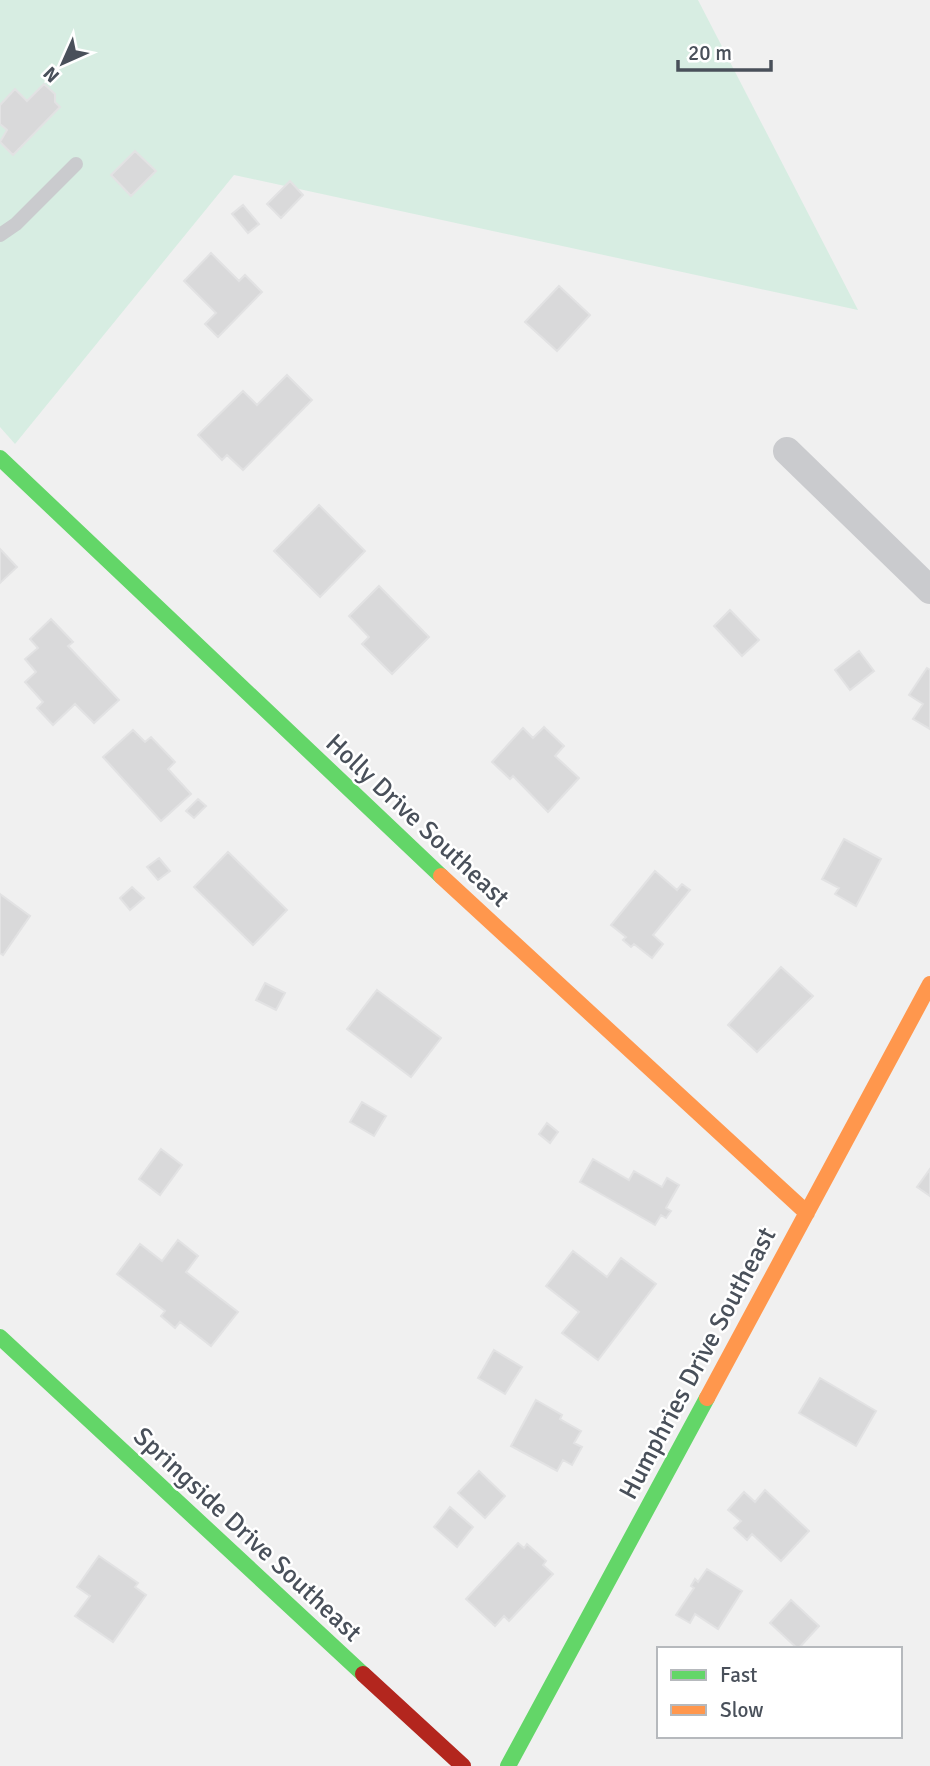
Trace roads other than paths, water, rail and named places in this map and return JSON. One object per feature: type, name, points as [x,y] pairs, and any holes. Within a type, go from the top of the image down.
[{"type":"street","points":[[787,451],[930,590]]},
{"type":"street","name":"Holly Drive Southeast","points":[[0,458],[534,964],[807,1213]]},
{"type":"street","name":"Humphries Drive Southeast","points":[[508,1766],[930,984]]},
{"type":"street","name":"Springside Drive Southeast","points":[[0,1337],[463,1766]]},
{"type":"lane","points":[[0,234],[16,224],[76,164]]}]
